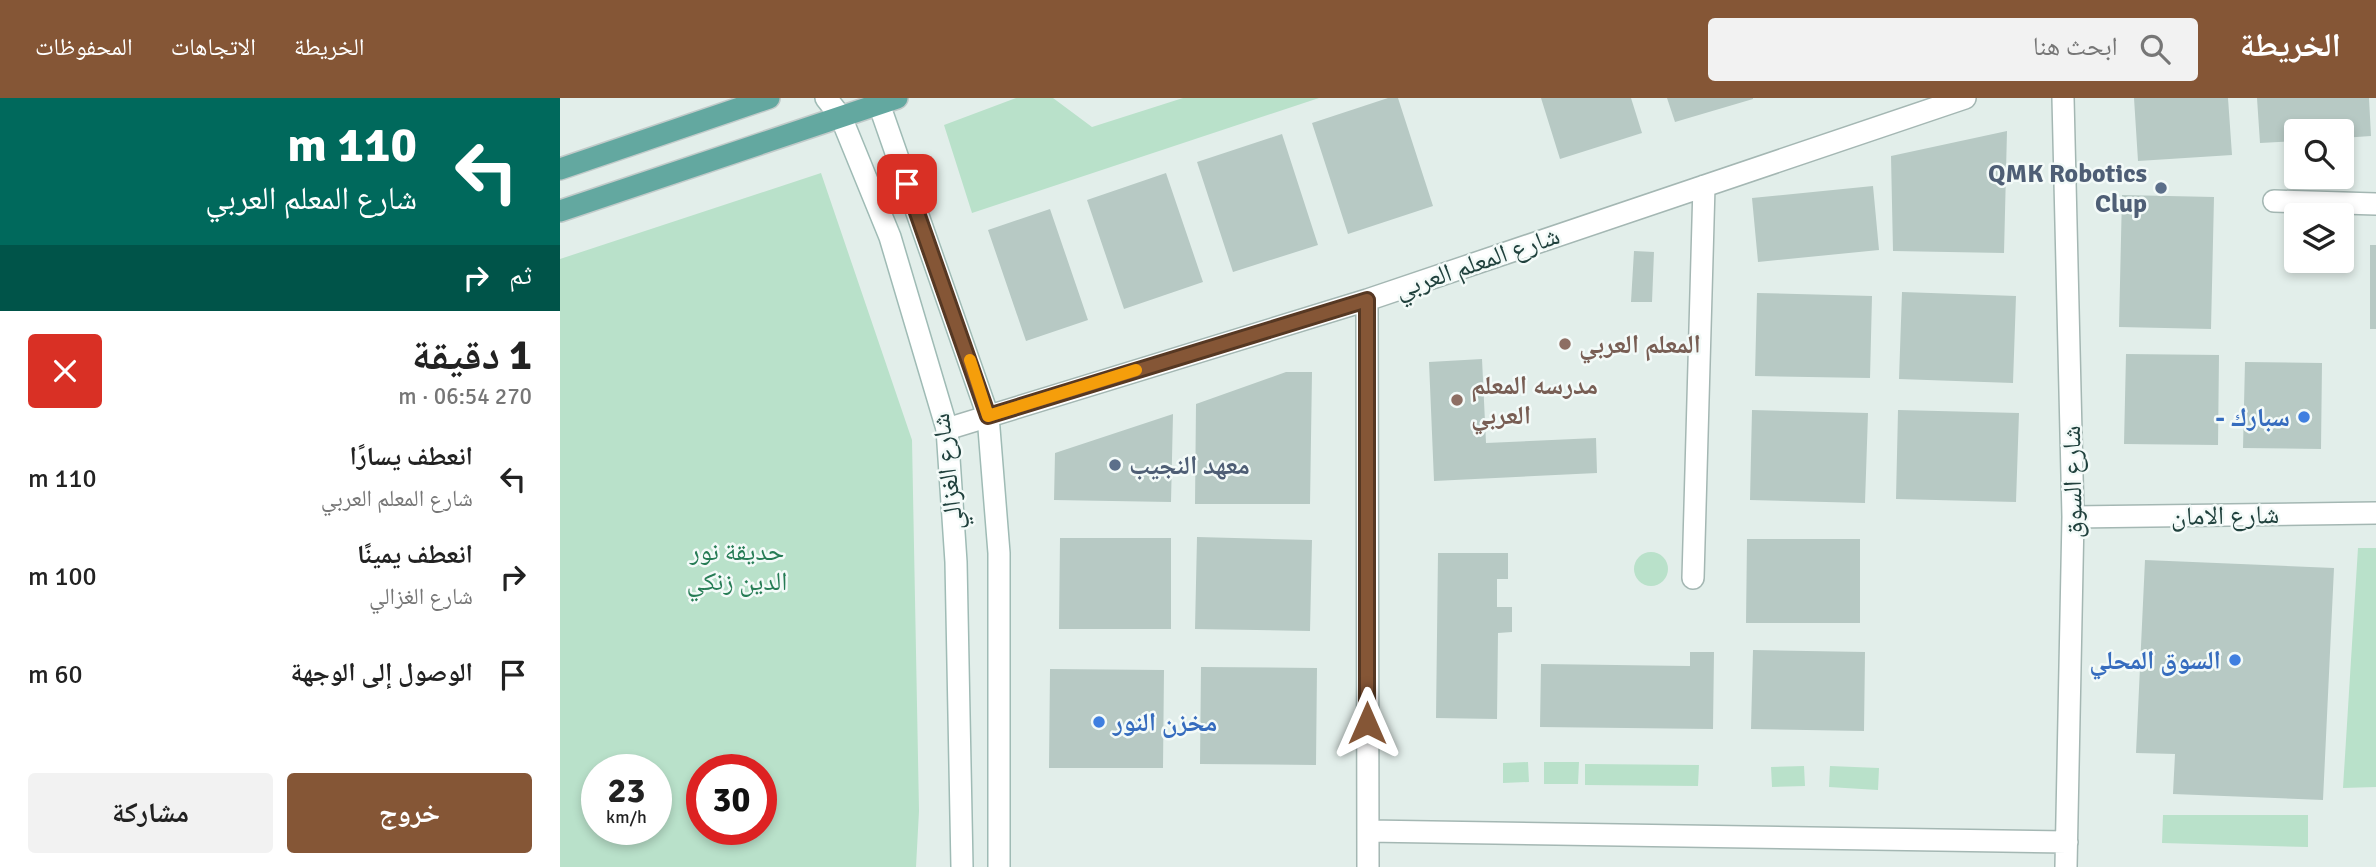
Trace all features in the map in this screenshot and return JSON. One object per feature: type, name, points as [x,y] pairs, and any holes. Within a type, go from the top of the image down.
[{"type":"main road","points":[[560,169],[769,98]]},
{"type":"main road","points":[[560,211],[841,117],[884,100]]},
{"type":"street","name":"شارع الغزالي","points":[[826,98],[841,117],[890,237],[947,429],[956,562],[962,867]]},
{"type":"street","name":"شارع المعلم العربي","points":[[947,429],[1367,300],[1965,98]]},
{"type":"street","name":"شارع السوق","points":[[2063,98],[2073,517],[2066,867]]},
{"type":"street","name":"شارع الغزالي","points":[[884,100],[988,416],[999,553],[999,867]]},
{"type":"street","points":[[1693,578],[1704,186]]},
{"type":"street","points":[[2274,201],[2376,204]]},
{"type":"street","points":[[1367,300],[1368,867]]},
{"type":"street","name":"شارع الامان","points":[[2073,517],[2376,513]]},
{"type":"street","points":[[1367,831],[2067,842]]},
{"type":"green space","points":[[1016,98],[1053,98],[1092,127],[1183,98],[1319,98],[972,213],[944,125]]},
{"type":"green space","name":"حديقة نور الدين زنكي","points":[[821,173],[912,440],[919,811],[916,867],[560,867],[560,259]]},
{"type":"green space","points":[[2358,548],[2376,548],[2376,787],[2343,788]]},
{"type":"green space","points":[[1651,552],[1663,557],[1668,569],[1663,581],[1651,586],[1639,581],[1634,569],[1639,557]]},
{"type":"green space","points":[[1528,762],[1529,782],[1503,783],[1503,763]]},
{"type":"green space","points":[[1544,762],[1579,762],[1578,784],[1544,784]]},
{"type":"green space","points":[[1585,764],[1699,765],[1698,786],[1585,785]]},
{"type":"green space","points":[[1804,766],[1805,786],[1772,787],[1771,767]]},
{"type":"green space","points":[[1830,766],[1879,768],[1878,790],[1829,787]]},
{"type":"green space","points":[[2163,815],[2308,815],[2308,847],[2162,843]]},
{"type":"building","points":[[1388,98],[1398,98],[1433,206],[1348,234],[1312,123]]},
{"type":"building","points":[[1541,98],[1631,98],[1642,133],[1560,159]]},
{"type":"building","points":[[1667,98],[1753,98],[1753,99],[1675,122]]},
{"type":"building","points":[[2134,98],[2228,98],[2232,155],[2138,161]]},
{"type":"building","points":[[2257,98],[2369,98],[2371,136],[2354,137],[2354,119],[2284,119],[2284,142],[2260,143]]},
{"type":"building","points":[[2007,131],[2004,253],[1893,251],[1891,156]]},
{"type":"building","points":[[1282,134],[1318,245],[1233,272],[1197,162]]},
{"type":"building","points":[[1166,173],[1203,282],[1124,309],[1087,200]]},
{"type":"building","points":[[1873,186],[1879,250],[1758,262],[1752,198]]},
{"type":"building","points":[[2122,195],[2214,197],[2211,329],[2119,327]]},
{"type":"building","points":[[1050,209],[1088,320],[1026,341],[988,230]]},
{"type":"building","points":[[2370,245],[2376,245],[2376,329],[2370,329]]},
{"type":"building","points":[[1634,251],[1654,252],[1652,302],[1631,302]]},
{"type":"building","points":[[1902,292],[2016,296],[2013,383],[1899,379]]},
{"type":"building","points":[[1757,293],[1872,296],[1870,378],[1755,376]]},
{"type":"building","points":[[2126,354],[2219,355],[2218,445],[2124,444]]},
{"type":"building","name":"مدرسه المعلم العربي","points":[[1482,359],[1486,443],[1596,438],[1597,473],[1434,481],[1429,362]]},
{"type":"building","points":[[2245,362],[2322,363],[2321,449],[2243,448]]},
{"type":"building","points":[[1286,372],[1312,372],[1310,504],[1195,504],[1196,404]]},
{"type":"building","points":[[1752,410],[1868,413],[1865,503],[1750,500]]},
{"type":"building","points":[[1898,410],[2019,413],[2016,502],[1896,499]]},
{"type":"building","points":[[1173,414],[1171,502],[1054,500],[1055,453]]},
{"type":"building","points":[[1197,537],[1312,540],[1310,631],[1195,629]]},
{"type":"building","points":[[1060,538],[1171,538],[1171,629],[1059,629]]},
{"type":"building","points":[[1747,539],[1860,539],[1860,623],[1746,623]]},
{"type":"building","points":[[1438,553],[1508,553],[1508,579],[1497,579],[1497,607],[1512,607],[1512,632],[1498,633],[1497,719],[1436,718]]},
{"type":"building","name":"السوق المحلي","points":[[2145,560],[2334,568],[2323,800],[2173,794],[2175,754],[2136,753]]},
{"type":"building","points":[[1753,650],[1865,652],[1864,731],[1751,729]]},
{"type":"building","points":[[1690,652],[1714,652],[1713,729],[1540,727],[1541,664],[1690,666]]},
{"type":"building","points":[[1201,667],[1317,668],[1316,765],[1200,764]]},
{"type":"building","points":[[1050,669],[1164,670],[1163,768],[1049,768]]},
{"type":"slow traffic","points":[[970,360],[988,416],[1136,370]]},
{"type":"place","name":"QMK Robotics Clup","points":[[2161,188]]},
{"type":"place","name":"المعلم العربي","points":[[1565,344]]},
{"type":"place","name":"مدرسه المعلم العربي","points":[[1457,400]]},
{"type":"place","name":"- سبارك","points":[[2304,417]]},
{"type":"place","name":"معهد النجيب","points":[[1115,465]]},
{"type":"place","name":"السوق المحلي","points":[[2235,660]]},
{"type":"place","name":"مخزن النور","points":[[1099,722]]},
{"type":"route","points":[[907,184],[988,416],[1367,300],[1367,723]]}]
